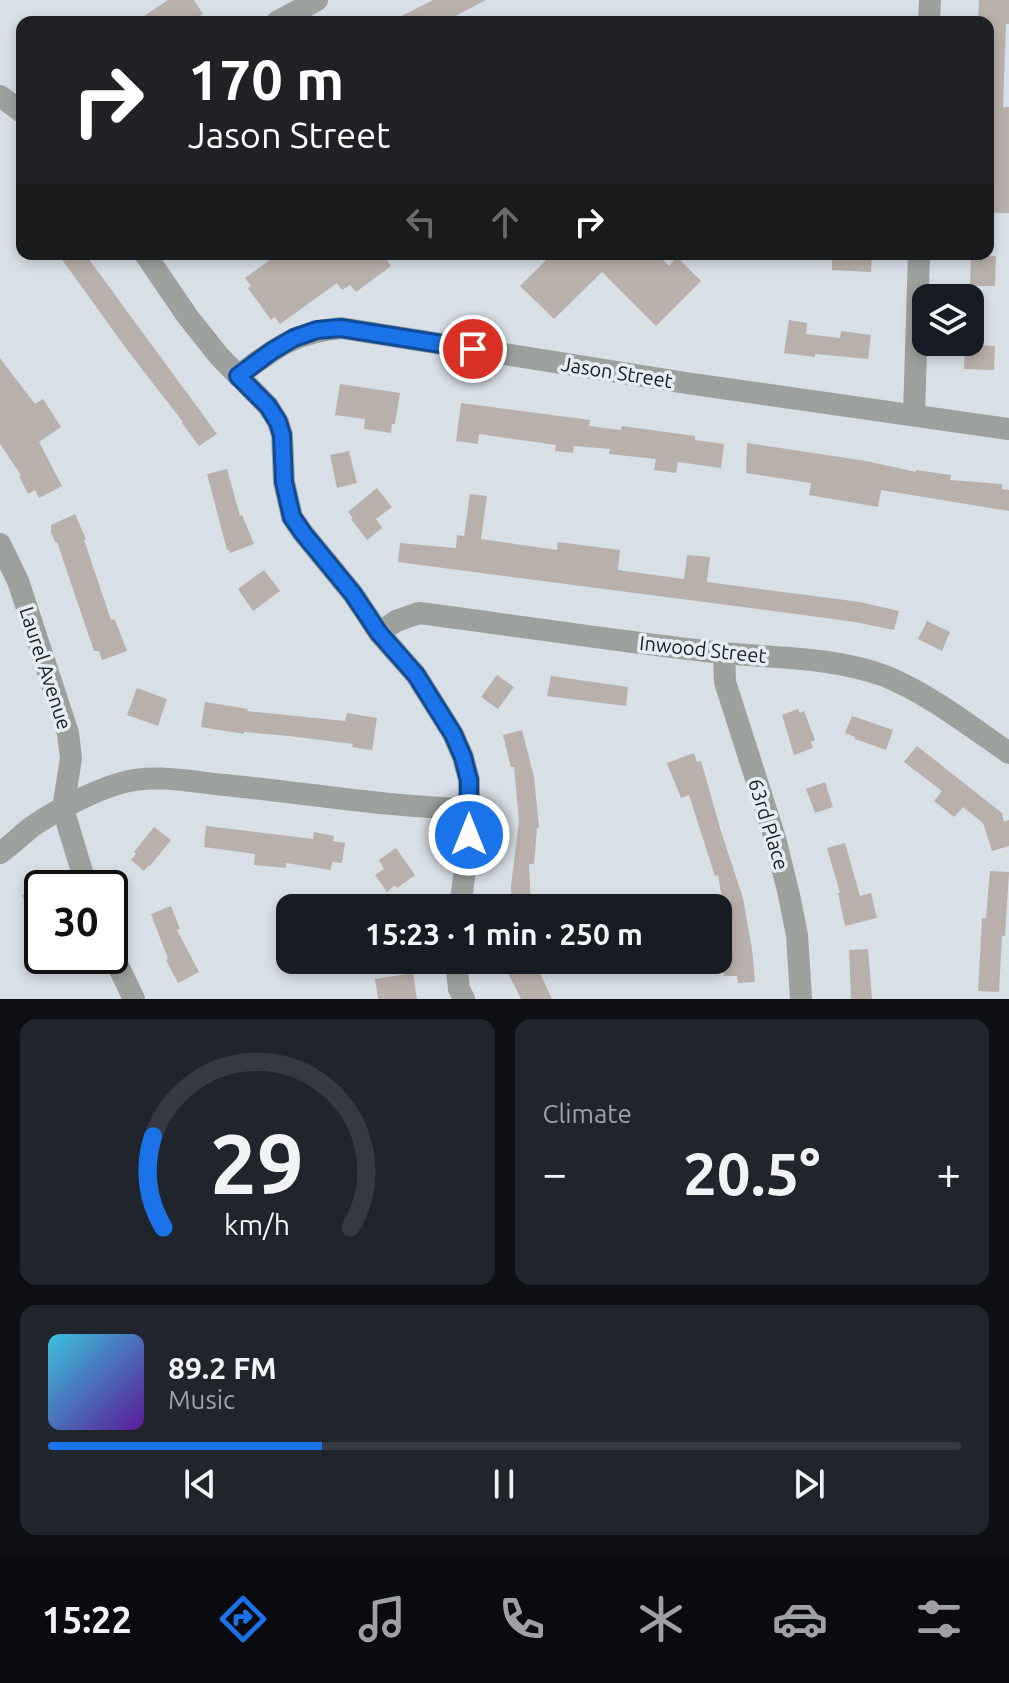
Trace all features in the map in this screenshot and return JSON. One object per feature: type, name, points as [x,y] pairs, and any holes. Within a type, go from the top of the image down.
[{"type":"street","points":[[288,16],[317,0]]},
{"type":"street","points":[[149,260],[188,317],[268,406],[282,435],[284,482],[292,517],[353,594],[379,633],[416,675],[453,734],[469,780],[469,838],[462,894]]},
{"type":"street","points":[[914,415],[919,260]]},
{"type":"street","name":"Jason Street","points":[[238,376],[294,338],[317,330],[341,328],[686,383],[1009,429]]},
{"type":"street","name":"Laurel Avenue","points":[[0,544],[18,581],[68,733],[71,758],[63,809],[82,870]]},
{"type":"street","name":"Inwood Street","points":[[379,633],[396,621],[419,613],[858,668],[885,677],[926,698],[1009,753]]},
{"type":"street","name":"63rd Place","points":[[724,653],[725,682],[775,838],[789,895],[797,935],[801,999]]},
{"type":"street","points":[[0,853],[31,828],[93,793],[123,782],[148,778],[424,808],[469,809]]},
{"type":"street","points":[[122,974],[134,999]]},
{"type":"street","points":[[457,974],[464,999]]},
{"type":"building","points":[[168,0],[194,0],[203,14],[200,16],[144,16]]},
{"type":"building","points":[[433,0],[486,0],[455,16],[402,16]]},
{"type":"building","points":[[979,0],[1009,0],[1003,107],[1009,107],[1009,213],[994,213],[994,16],[978,16]]},
{"type":"building","points":[[996,256],[995,286],[970,284],[971,260],[994,260]]},
{"type":"building","points":[[62,260],[89,260],[217,434],[199,446]]},
{"type":"building","points":[[270,260],[387,260],[391,266],[356,292],[350,285],[342,290],[337,283],[280,324],[275,317],[271,320],[248,288],[251,286],[245,278]]},
{"type":"building","points":[[546,260],[663,260],[669,266],[674,260],[680,260],[701,281],[656,326],[602,272],[554,319],[520,286]]},
{"type":"building","points":[[832,260],[872,260],[871,272],[832,270]]},
{"type":"building","points":[[789,320],[807,323],[806,334],[840,338],[841,331],[871,335],[868,359],[784,353]]},
{"type":"building","points":[[984,345],[995,346],[994,370],[964,369],[965,356],[984,356]]},
{"type":"building","points":[[0,358],[35,404],[43,399],[61,427],[39,442],[62,486],[39,498],[35,490],[28,494],[21,475],[0,444]]},
{"type":"building","points":[[340,384],[400,393],[391,433],[364,429],[365,419],[335,415]]},
{"type":"building","points":[[461,403],[590,420],[589,426],[621,430],[622,426],[695,436],[695,440],[724,444],[721,468],[678,462],[676,473],[654,470],[656,459],[609,454],[610,449],[574,446],[573,453],[555,451],[556,445],[479,434],[478,444],[456,441]]},
{"type":"building","points":[[747,443],[916,472],[951,475],[950,480],[1002,484],[1002,489],[1009,490],[1009,511],[881,490],[878,507],[809,495],[811,483],[746,473]]},
{"type":"building","points":[[349,451],[357,483],[337,488],[330,455]]},
{"type":"building","points":[[227,469],[240,516],[254,544],[230,553],[207,474]]},
{"type":"building","points":[[377,488],[392,507],[376,519],[382,528],[367,540],[348,512]]},
{"type":"building","points":[[470,494],[487,496],[481,539],[557,550],[558,542],[620,550],[618,570],[684,579],[687,555],[710,557],[707,582],[860,602],[899,611],[894,630],[855,622],[398,562],[400,543],[456,548],[457,535],[464,536]]},
{"type":"building","points":[[75,514],[111,620],[114,619],[127,651],[102,660],[99,651],[94,651],[51,532],[51,525]]},
{"type":"building","points":[[264,570],[280,591],[253,611],[238,589]]},
{"type":"building","points":[[927,621],[950,632],[942,651],[918,639]]},
{"type":"building","points":[[497,675],[514,687],[498,709],[481,697]]},
{"type":"building","points":[[551,676],[628,687],[626,706],[547,696]]},
{"type":"building","points":[[137,688],[167,699],[158,726],[127,715]]},
{"type":"building","points":[[205,702],[247,711],[345,721],[347,713],[377,718],[372,750],[352,747],[353,744],[201,727]]},
{"type":"building","points":[[798,709],[800,713],[804,711],[815,740],[811,742],[813,748],[794,755],[782,715]]},
{"type":"building","points":[[852,716],[893,730],[886,750],[845,733]]},
{"type":"building","points":[[522,730],[534,777],[539,827],[534,864],[529,864],[530,894],[511,894],[519,821],[514,767],[511,767],[503,735]]},
{"type":"building","points":[[917,746],[1002,813],[1004,822],[1009,820],[1009,846],[992,851],[983,823],[963,807],[954,817],[934,801],[942,791],[904,762]]},
{"type":"building","points":[[694,753],[697,762],[701,761],[743,898],[755,982],[738,983],[737,976],[724,976],[732,974],[732,894],[721,894],[718,875],[715,876],[689,795],[681,798],[667,763]]},
{"type":"building","points":[[825,782],[833,807],[815,813],[806,789]]},
{"type":"building","points":[[206,826],[313,839],[314,832],[334,836],[333,841],[345,843],[342,863],[332,862],[331,870],[286,863],[286,868],[254,865],[255,854],[204,847]]},
{"type":"building","points":[[154,827],[171,840],[144,871],[131,860]]},
{"type":"building","points":[[845,843],[860,896],[871,893],[877,918],[845,926],[840,893],[827,848]]},
{"type":"building","points":[[396,848],[415,875],[387,892],[375,875],[384,869],[379,860]]},
{"type":"building","points":[[990,871],[1009,872],[999,992],[978,991],[982,918],[986,918]]},
{"type":"building","points":[[171,906],[180,929],[177,930],[199,972],[178,983],[166,960],[151,914]]},
{"type":"building","points":[[868,949],[872,999],[851,999],[849,950]]},
{"type":"building","points":[[413,974],[417,999],[378,999],[375,979]]},
{"type":"building","points":[[540,974],[552,999],[521,999],[509,975]]},
{"type":"route","points":[[469,835],[469,780],[453,734],[416,675],[379,633],[353,594],[292,517],[284,482],[282,435],[278,422],[268,406],[238,376],[294,338],[317,330],[341,328],[473,349]]}]
